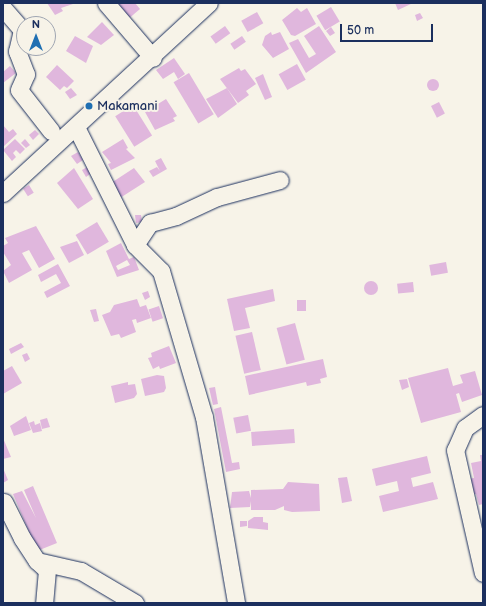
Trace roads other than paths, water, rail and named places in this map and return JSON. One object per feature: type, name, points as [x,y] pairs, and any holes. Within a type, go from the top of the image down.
[{"type":"street","points":[[106,3],[153,58]]},
{"type":"street","points":[[3,193],[153,58],[209,3]]},
{"type":"street","points":[[3,8],[22,30],[17,52],[26,74],[19,90],[51,131]]},
{"type":"street","points":[[76,127],[135,245],[161,271],[204,417],[236,603]]},
{"type":"street","points":[[135,245],[150,223],[176,216],[218,197],[280,180]]},
{"type":"street","points":[[483,415],[465,428],[455,450],[483,573]]},
{"type":"street","points":[[4,502],[36,561],[47,570],[44,603]]},
{"type":"street","points":[[36,561],[81,571],[135,603]]},
{"type":"place","name":"Makamani","points":[[89,106]]}]
